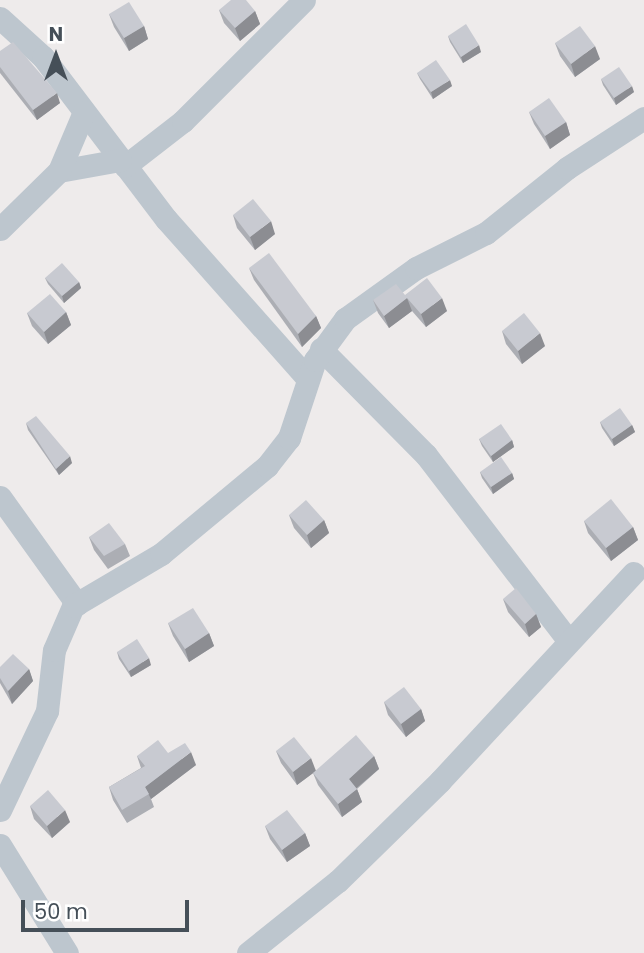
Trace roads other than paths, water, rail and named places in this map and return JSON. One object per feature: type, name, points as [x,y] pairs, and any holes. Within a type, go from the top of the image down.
[{"type":"street","points":[[59,171],[122,163],[183,121],[303,0]]},
{"type":"street","points":[[0,18],[43,57],[122,163],[307,378]]},
{"type":"street","points":[[0,229],[59,171],[84,112]]},
{"type":"street","points":[[0,810],[47,711],[54,650],[77,604],[161,554],[267,466],[289,438],[307,378],[321,349],[375,294],[486,233],[644,118]]},
{"type":"street","points":[[321,349],[418,446],[568,640]]},
{"type":"street","points":[[0,498],[77,604]]},
{"type":"street","points":[[248,953],[338,881],[440,781],[633,573]]},
{"type":"street","points":[[0,845],[67,953]]}]
